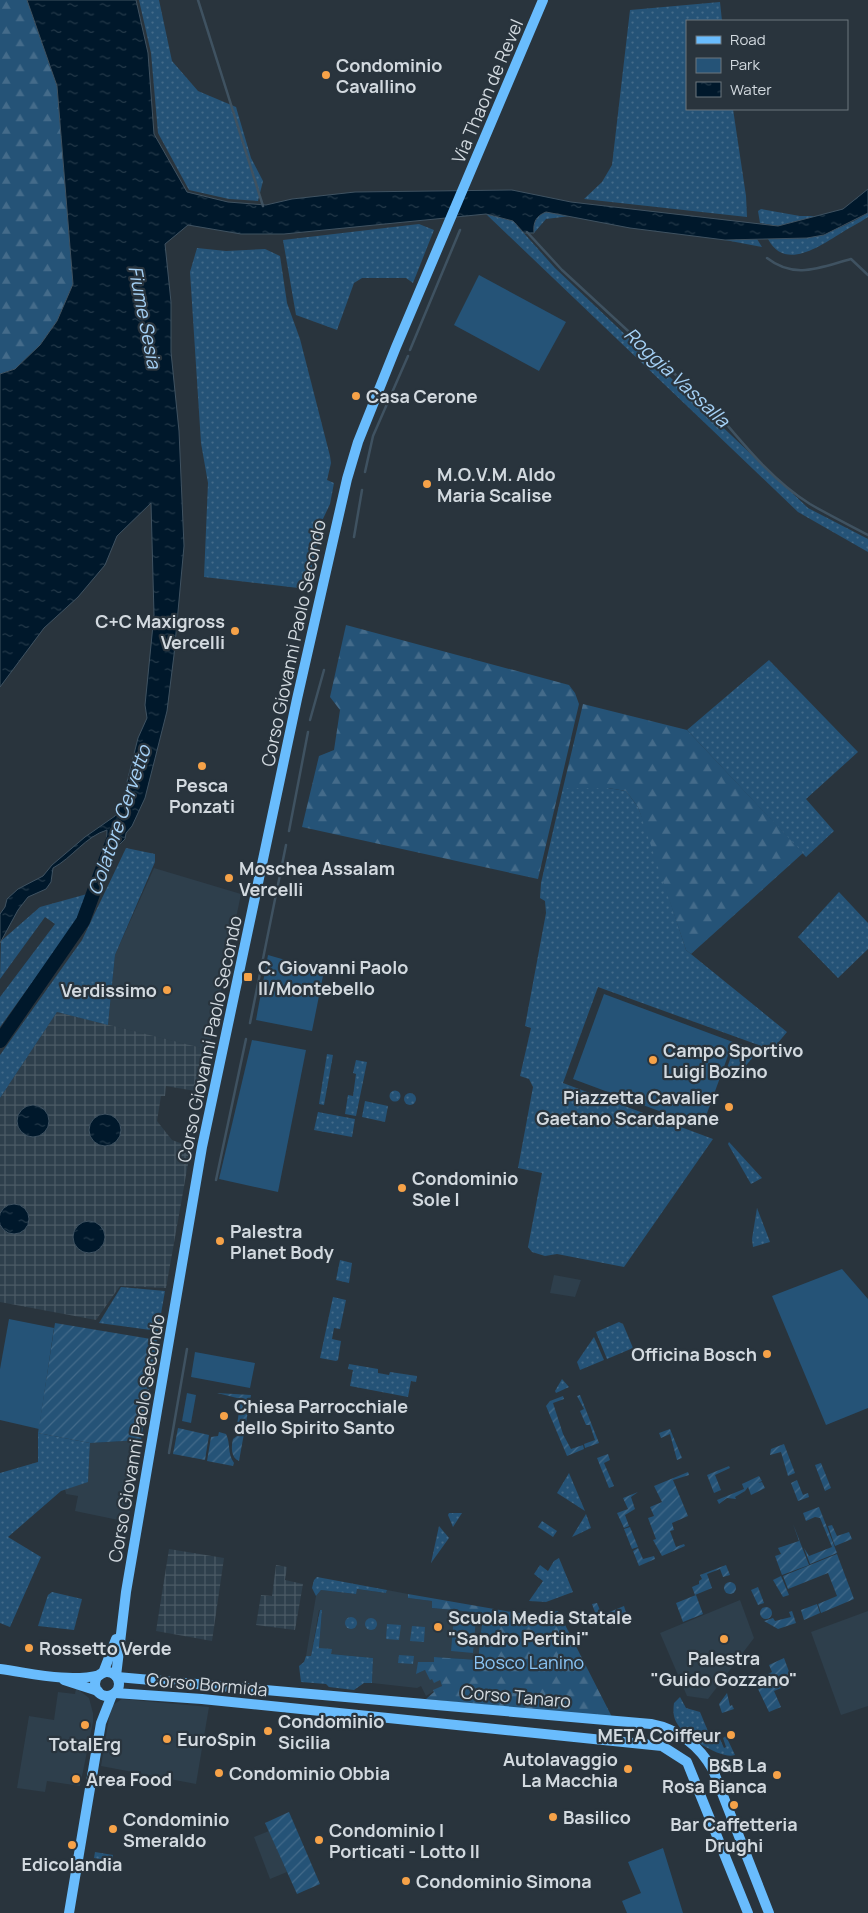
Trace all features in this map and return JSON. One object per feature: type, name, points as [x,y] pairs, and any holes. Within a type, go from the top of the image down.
[{"type":"main road","name":"Via Thaon de Revel","points":[[461,194],[544,0]]},
{"type":"main road","name":"Corso Giovanni Paolo Secondo","points":[[117,1677],[122,1617],[210,1106],[342,499],[358,442],[461,194]]},
{"type":"main road","name":"Corso Giovanni Paolo Secondo","points":[[101,1674],[122,1617]]},
{"type":"main road","points":[[0,1668],[51,1676],[87,1677],[109,1672],[117,1677],[119,1684],[101,1724],[69,1913]]},
{"type":"main road","points":[[101,1674],[96,1683],[99,1692],[101,1724]]},
{"type":"main road","points":[[51,1676],[106,1695],[113,1694]]},
{"type":"main road","name":"Corso Bormida","points":[[117,1677],[298,1692]]},
{"type":"main road","name":"Corso Tanaro","points":[[298,1692],[658,1725],[674,1731],[689,1741],[707,1758],[769,1913]]},
{"type":"main road","name":"Corso Bormida","points":[[113,1694],[296,1708]]},
{"type":"main road","name":"Corso Tanaro","points":[[296,1708],[662,1746],[687,1762],[748,1913]]},
{"type":"shaded area","name":"Verdissimo","points":[[154,868],[241,894],[209,1050],[108,1025],[115,955]]},
{"type":"shaded area","points":[[57,1012],[210,1050],[201,1092],[166,1086],[165,1096],[161,1096],[157,1121],[172,1140],[191,1147],[166,1288],[120,1286],[96,1320],[0,1302],[0,1098]]},
{"type":"shaded area","points":[[554,1275],[581,1280],[575,1297],[550,1293]]},
{"type":"shaded area","points":[[141,1440],[128,1522],[75,1511],[78,1496],[66,1494],[65,1489],[88,1481],[90,1443]]},
{"type":"shaded area","points":[[169,1549],[224,1558],[212,1641],[156,1631]]},
{"type":"shaded area","points":[[276,1565],[287,1567],[285,1580],[303,1584],[295,1630],[256,1625],[261,1595],[272,1596]]},
{"type":"shaded area","points":[[356,1589],[386,1593],[387,1590],[408,1594],[408,1598],[432,1601],[432,1608],[483,1613],[478,1660],[434,1657],[434,1662],[416,1674],[425,1670],[432,1679],[440,1680],[442,1686],[426,1696],[421,1686],[417,1688],[372,1683],[373,1658],[331,1654],[319,1648],[322,1610],[319,1610],[311,1656],[306,1656],[316,1596],[321,1590],[356,1594]]},
{"type":"shaded area","points":[[740,1600],[754,1638],[708,1699],[687,1696],[660,1633]]},
{"type":"shaded area","points":[[868,1611],[868,1706],[841,1715],[811,1632]]},
{"type":"shaded area","points":[[76,1688],[89,1698],[93,1713],[93,1722],[80,1786],[47,1781],[45,1792],[17,1788],[29,1716],[54,1720],[58,1692],[75,1694]]},
{"type":"shaded area","points":[[122,1699],[209,1707],[196,1784],[101,1766],[111,1706]]},
{"type":"shaded area","points":[[269,1831],[287,1872],[270,1879],[254,1837]]},
{"type":"green space","points":[[0,0],[27,0],[57,86],[73,284],[57,321],[40,345],[15,369],[0,374]]},
{"type":"green space","points":[[139,0],[159,0],[172,61],[198,91],[236,107],[251,158],[263,181],[258,201],[229,199],[189,190],[158,133],[151,53]]},
{"type":"green space","points":[[720,2],[722,20],[686,20],[686,110],[733,110],[746,196],[747,217],[584,199],[602,182],[612,165],[630,10]]},
{"type":"green space","points":[[761,209],[800,216],[818,216],[778,226],[760,223],[758,211]]},
{"type":"green space","points":[[546,212],[570,216],[546,219],[534,233],[536,220]]},
{"type":"green space","points":[[868,213],[868,217],[860,222],[801,254],[783,253],[775,248],[768,239],[797,238],[820,234],[843,226]]},
{"type":"green space","points":[[486,214],[513,221],[555,268],[808,508],[868,539],[868,552],[798,512]]},
{"type":"green space","points":[[419,224],[434,230],[413,283],[406,278],[362,278],[354,283],[337,330],[296,315],[283,240]]},
{"type":"green space","points":[[757,239],[762,247],[725,240]]},
{"type":"green space","points":[[197,248],[226,251],[265,249],[280,256],[287,303],[300,339],[330,456],[331,463],[327,480],[334,483],[330,504],[322,521],[307,589],[204,577],[208,483],[201,443],[190,272]]},
{"type":"green space","points":[[479,275],[566,322],[539,371],[454,325]]},
{"type":"green space","points":[[346,625],[569,685],[575,693],[579,704],[538,879],[302,827],[319,756],[334,750],[340,710],[330,697]]},
{"type":"green space","points":[[769,660],[858,752],[806,799],[834,831],[806,857],[687,730]]},
{"type":"green space","points":[[583,704],[687,730],[803,853],[691,954],[686,950],[638,807],[626,791],[608,788],[563,788]]},
{"type":"green space","points":[[563,788],[608,788],[626,791],[638,807],[647,830],[686,950],[787,1032],[772,1050],[598,987],[563,1083],[713,1139],[624,1267],[557,1254],[545,1256],[532,1252],[528,1247],[542,1173],[518,1168],[533,1087],[529,1079],[520,1076],[531,1028],[525,1026],[546,913],[545,901],[540,898],[541,883]]},
{"type":"green space","points":[[126,848],[155,854],[155,862],[115,955],[108,1025],[57,1012],[0,1098],[0,1055],[82,940]]},
{"type":"green space","points":[[839,892],[868,923],[868,949],[838,978],[798,937]]},
{"type":"green space","points":[[87,894],[75,923],[0,1027],[0,997],[55,924],[45,917],[0,979],[1,941],[40,907]]},
{"type":"green space","points":[[268,955],[324,971],[312,1031],[256,1020]]},
{"type":"green space","name":"Campo Sportivo Luigi Bozino","points":[[604,994],[733,1042],[702,1127],[573,1079]]},
{"type":"green space","points":[[252,1040],[306,1050],[278,1192],[219,1179]]},
{"type":"green space","points":[[736,1042],[757,1052],[740,1073],[735,1073],[727,1068]]},
{"type":"green space","points":[[327,1054],[333,1055],[324,1105],[319,1104]]},
{"type":"green space","points":[[356,1060],[367,1062],[356,1116],[345,1114],[348,1095],[353,1096],[356,1074],[353,1073]]},
{"type":"green space","points":[[395,1090],[401,1096],[395,1102],[389,1096]]},
{"type":"green space","points":[[410,1093],[416,1099],[410,1105],[404,1099]]},
{"type":"green space","points":[[365,1101],[388,1106],[385,1122],[362,1117]]},
{"type":"green space","points":[[318,1112],[355,1119],[352,1137],[314,1130]]},
{"type":"green space","points":[[729,1142],[762,1178],[751,1184],[728,1144]]},
{"type":"green space","points":[[757,1208],[770,1242],[753,1247],[752,1239]]},
{"type":"green space","points":[[340,1260],[352,1263],[349,1283],[336,1280]]},
{"type":"green space","points":[[842,1269],[868,1299],[868,1408],[826,1425],[772,1296]]},
{"type":"green space","points":[[121,1287],[165,1291],[158,1331],[99,1323]]},
{"type":"green space","points":[[333,1297],[346,1300],[340,1329],[334,1328],[332,1339],[341,1341],[338,1360],[336,1361],[320,1358]]},
{"type":"green space","points":[[9,1319],[54,1328],[39,1429],[0,1420],[0,1369]]},
{"type":"green space","points":[[619,1322],[623,1324],[633,1348],[607,1359],[596,1332]]},
{"type":"green space","points":[[55,1323],[157,1340],[141,1440],[90,1443],[38,1433]]},
{"type":"green space","points":[[594,1337],[604,1360],[580,1370],[577,1362]]},
{"type":"green space","points":[[195,1352],[255,1363],[250,1388],[191,1377]]},
{"type":"green space","points":[[349,1364],[378,1369],[378,1373],[389,1375],[390,1372],[417,1376],[416,1382],[411,1381],[408,1397],[350,1386],[353,1370],[348,1369]]},
{"type":"green space","points":[[562,1379],[569,1387],[556,1393],[555,1391]]},
{"type":"green space","points":[[187,1393],[196,1395],[191,1423],[182,1421]]},
{"type":"green space","points":[[217,1393],[251,1395],[239,1461],[233,1455],[232,1445],[233,1439],[237,1436],[236,1431],[241,1399]]},
{"type":"green space","points":[[580,1395],[599,1443],[585,1448],[584,1444],[595,1440],[590,1425],[586,1425],[580,1411],[584,1409],[577,1396]]},
{"type":"green space","points":[[563,1396],[564,1399],[553,1403],[563,1434],[571,1449],[583,1445],[584,1449],[567,1456],[546,1406],[550,1401]]},
{"type":"green space","points":[[178,1428],[209,1435],[205,1460],[173,1454]]},
{"type":"green space","points":[[670,1429],[682,1458],[677,1460],[670,1434],[661,1438],[659,1433]]},
{"type":"green space","points":[[219,1432],[226,1434],[230,1456],[234,1463],[233,1466],[207,1461],[211,1437],[218,1436]]},
{"type":"green space","points":[[38,1433],[90,1443],[88,1482],[61,1491],[8,1537],[41,1557],[10,1627],[0,1623],[0,1473],[38,1462]]},
{"type":"green space","points":[[784,1444],[795,1473],[788,1476],[781,1452],[770,1455],[771,1449]]},
{"type":"green space","points":[[608,1454],[610,1460],[604,1463],[614,1486],[609,1488],[597,1458]]},
{"type":"green space","points":[[821,1463],[831,1488],[825,1491],[815,1465]]},
{"type":"green space","points":[[729,1466],[730,1468],[715,1475],[721,1490],[714,1493],[707,1475]]},
{"type":"green space","points":[[688,1472],[689,1475],[673,1480],[688,1516],[672,1523],[674,1530],[670,1531],[676,1547],[684,1544],[685,1546],[662,1556],[653,1540],[656,1539],[648,1518],[654,1516],[650,1507],[662,1502],[654,1486]]},
{"type":"green space","points":[[569,1473],[585,1511],[557,1493]]},
{"type":"green space","points":[[759,1476],[762,1481],[758,1483],[762,1482],[765,1488],[751,1495],[748,1487],[735,1497],[736,1499],[727,1498],[719,1504],[717,1500],[744,1489],[742,1484]]},
{"type":"green space","points":[[797,1480],[803,1495],[808,1493],[809,1497],[798,1501],[791,1483]]},
{"type":"green space","points":[[638,1492],[631,1497],[635,1509],[625,1515],[629,1526],[624,1528],[617,1513],[628,1509],[623,1498]]},
{"type":"green space","points":[[819,1507],[837,1553],[810,1564],[804,1548],[809,1556],[832,1547],[820,1518],[815,1517],[806,1521],[803,1513]]},
{"type":"green space","points":[[449,1513],[462,1513],[453,1527],[448,1515]]},
{"type":"green space","points":[[586,1514],[591,1528],[572,1537]]},
{"type":"green space","points":[[542,1521],[557,1531],[553,1537],[538,1527]]},
{"type":"green space","points":[[793,1524],[809,1565],[782,1575],[775,1556],[781,1554],[778,1548],[799,1541]]},
{"type":"green space","points":[[832,1525],[837,1536],[849,1532],[852,1539],[835,1546],[828,1526]]},
{"type":"green space","points":[[439,1526],[449,1538],[431,1563]]},
{"type":"green space","points":[[630,1527],[638,1547],[632,1549],[624,1529]]},
{"type":"green space","points":[[638,1548],[643,1559],[654,1556],[655,1559],[639,1566],[633,1551]]},
{"type":"green space","points":[[837,1554],[854,1599],[821,1613],[818,1604],[837,1596],[828,1573],[788,1589],[783,1576]]},
{"type":"green space","points":[[559,1558],[573,1592],[546,1602],[529,1601],[543,1581],[534,1574],[540,1565],[548,1571],[554,1561]]},
{"type":"green space","points":[[726,1565],[730,1575],[723,1577],[720,1569],[707,1574],[712,1588],[695,1595],[692,1587],[699,1584],[699,1581],[702,1579],[700,1575]]},
{"type":"green space","points":[[781,1576],[789,1595],[783,1597],[773,1580]]},
{"type":"green space","points":[[317,1577],[387,1590],[386,1593],[357,1589],[356,1594],[321,1590],[316,1596],[312,1588]]},
{"type":"green space","points":[[730,1582],[736,1588],[730,1594],[724,1588]]},
{"type":"green space","points":[[758,1587],[764,1603],[758,1605],[751,1590]]},
{"type":"green space","points":[[52,1592],[82,1599],[74,1630],[38,1626],[48,1595]]},
{"type":"green space","name":"Bosco Lanino","points":[[408,1594],[529,1615],[558,1611],[612,1717],[426,1699],[434,1692],[433,1690],[442,1686],[440,1680],[434,1683],[432,1679],[430,1680],[425,1670],[416,1674],[418,1662],[434,1662],[434,1657],[478,1660],[483,1613],[432,1608],[432,1601],[408,1598]]},
{"type":"green space","points":[[696,1595],[703,1614],[683,1622],[676,1603]]},
{"type":"green space","points":[[597,1603],[602,1615],[624,1606],[627,1616],[600,1626],[592,1604]]},
{"type":"green space","points":[[817,1604],[820,1613],[804,1620],[801,1610]]},
{"type":"green space","points":[[766,1607],[772,1613],[766,1619],[760,1613]]},
{"type":"green space","points":[[320,1610],[322,1610],[319,1648],[332,1649],[331,1654],[373,1658],[372,1683],[364,1683],[354,1690],[329,1687],[326,1684],[301,1682],[299,1666],[304,1662],[306,1656],[311,1656]]},
{"type":"green space","points":[[792,1611],[796,1623],[778,1629],[764,1621],[773,1618],[775,1621],[791,1617],[789,1612]]},
{"type":"green space","points":[[454,1616],[476,1618],[473,1653],[451,1651]]},
{"type":"green space","points":[[351,1617],[357,1623],[351,1629],[345,1623]]},
{"type":"green space","points":[[369,1618],[373,1618],[377,1624],[373,1630],[369,1630],[365,1626],[365,1622]]},
{"type":"green space","points":[[387,1624],[401,1625],[399,1640],[386,1639]]},
{"type":"green space","points":[[412,1626],[425,1627],[424,1642],[410,1641]]},
{"type":"green space","points":[[399,1655],[414,1656],[413,1664],[398,1663]]},
{"type":"green space","points":[[784,1658],[791,1677],[784,1679],[786,1686],[774,1691],[781,1707],[769,1712],[758,1689],[766,1686],[762,1677],[772,1672],[769,1665]]},
{"type":"green space","points":[[727,1693],[730,1706],[732,1705],[734,1709],[722,1713],[719,1704]]},
{"type":"green space","points":[[680,1697],[686,1708],[700,1712],[712,1741],[720,1739],[724,1748],[726,1747],[723,1738],[726,1736],[735,1755],[729,1756],[713,1751],[682,1730],[674,1717],[674,1703]]},
{"type":"green space","points":[[289,1812],[320,1884],[297,1894],[265,1823]]},
{"type":"green space","points":[[663,1848],[683,1913],[627,1913],[622,1901],[641,1893],[628,1862]]},
{"type":"green space","points":[[95,1852],[113,1855],[112,1861],[94,1858]]},
{"type":"water","name":"Fiume Sesia","points":[[27,0],[136,0],[148,53],[154,134],[187,192],[228,202],[266,205],[292,199],[355,192],[512,190],[571,202],[778,226],[843,209],[868,189],[868,213],[824,235],[807,238],[725,240],[630,228],[546,212],[536,220],[534,233],[524,233],[513,221],[486,214],[284,234],[241,234],[188,225],[165,244],[171,302],[171,352],[179,431],[184,546],[167,711],[145,798],[132,826],[126,833],[125,839],[106,858],[107,830],[99,833],[53,868],[51,882],[46,889],[28,897],[18,910],[0,943],[0,914],[5,907],[7,899],[18,889],[43,876],[52,865],[85,837],[115,816],[122,802],[138,738],[147,718],[145,705],[154,615],[151,503],[117,536],[105,565],[78,597],[44,628],[0,687],[0,374],[15,369],[40,345],[57,321],[73,284],[57,86]]},
{"type":"water","points":[[33,1105],[44,1110],[49,1121],[44,1132],[33,1137],[22,1132],[17,1121],[22,1110]]},
{"type":"water","points":[[105,1114],[116,1119],[121,1130],[116,1141],[105,1146],[94,1141],[89,1130],[94,1119]]},
{"type":"water","points":[[14,1204],[25,1208],[29,1219],[25,1230],[14,1234],[3,1230],[-1,1219],[3,1208]]},
{"type":"water","points":[[89,1221],[100,1226],[105,1237],[100,1248],[89,1253],[78,1248],[73,1237],[78,1226]]},
{"type":"waterway","points":[[198,0],[263,206]]},
{"type":"waterway","points":[[410,350],[460,230]]},
{"type":"waterway","name":"Roggia Vassalla","points":[[527,232],[562,270],[717,413],[760,462],[784,485],[810,504],[868,535]]},
{"type":"waterway","points":[[767,258],[777,265],[798,270],[819,268],[851,259],[868,275]]},
{"type":"waterway","points":[[365,472],[373,436],[408,356]]},
{"type":"waterway","points":[[354,537],[362,490]]},
{"type":"waterway","points":[[310,720],[324,670]]},
{"type":"waterway","points":[[289,831],[308,732]]},
{"type":"waterway","name":"Colatore Cervetto","points":[[0,1041],[83,921],[113,840]]},
{"type":"waterway","points":[[250,1023],[286,845]]},
{"type":"waterway","points":[[216,1180],[246,1039]]},
{"type":"waterway","points":[[169,1453],[187,1349]]},
{"type":"place","name":"Condominio Cavallino","points":[[326,75]]},
{"type":"place","name":"Casa Cerone","points":[[356,396]]},
{"type":"place","name":"M.O.V.M. Aldo Maria Scalise","points":[[427,484]]},
{"type":"place","name":"C+C Maxigross Vercelli","points":[[235,631]]},
{"type":"place","name":"Pesca Ponzati","points":[[202,766]]},
{"type":"place","name":"Moschea Assalam Vercelli","points":[[229,878]]},
{"type":"place","name":"C. Giovanni Paolo II/Montebello","points":[[248,977]]},
{"type":"place","name":"Verdissimo","points":[[167,990]]},
{"type":"place","name":"Campo Sportivo Luigi Bozino","points":[[653,1060]]},
{"type":"place","name":"Piazzetta Cavalier Gaetano Scardapane","points":[[729,1107]]},
{"type":"place","name":"Condominio Sole I","points":[[402,1188]]},
{"type":"place","name":"Palestra Planet Body","points":[[220,1241]]},
{"type":"place","name":"Officina Bosch","points":[[767,1354]]},
{"type":"place","name":"Chiesa Parrocchiale dello Spirito Santo","points":[[224,1416]]},
{"type":"place","name":"Scuola Media Statale \"Sandro Pertini\"","points":[[438,1627]]},
{"type":"place","name":"Palestra \"Guido Gozzano\"","points":[[724,1639]]},
{"type":"place","name":"Rossetto Verde","points":[[29,1648]]},
{"type":"place","name":"TotalErg","points":[[85,1725]]},
{"type":"place","name":"Condominio Sicilia","points":[[268,1731]]},
{"type":"place","name":"META Coiffeur","points":[[731,1735]]},
{"type":"place","name":"EuroSpin","points":[[167,1739]]},
{"type":"place","name":"Autolavaggio La Macchia","points":[[628,1769]]},
{"type":"place","name":"Condominio Obbia","points":[[219,1773]]},
{"type":"place","name":"B&B La Rosa Bianca","points":[[777,1775]]},
{"type":"place","name":"Area Food","points":[[76,1779]]},
{"type":"place","name":"Bar Caffetteria Drughi","points":[[734,1805]]},
{"type":"place","name":"Basilico","points":[[553,1817]]},
{"type":"place","name":"Condominio Smeraldo","points":[[113,1829]]},
{"type":"place","name":"Condominio I Porticati - Lotto II","points":[[319,1840]]},
{"type":"place","name":"Edicolandia","points":[[72,1845]]},
{"type":"place","name":"Condominio Simona","points":[[406,1881]]}]
